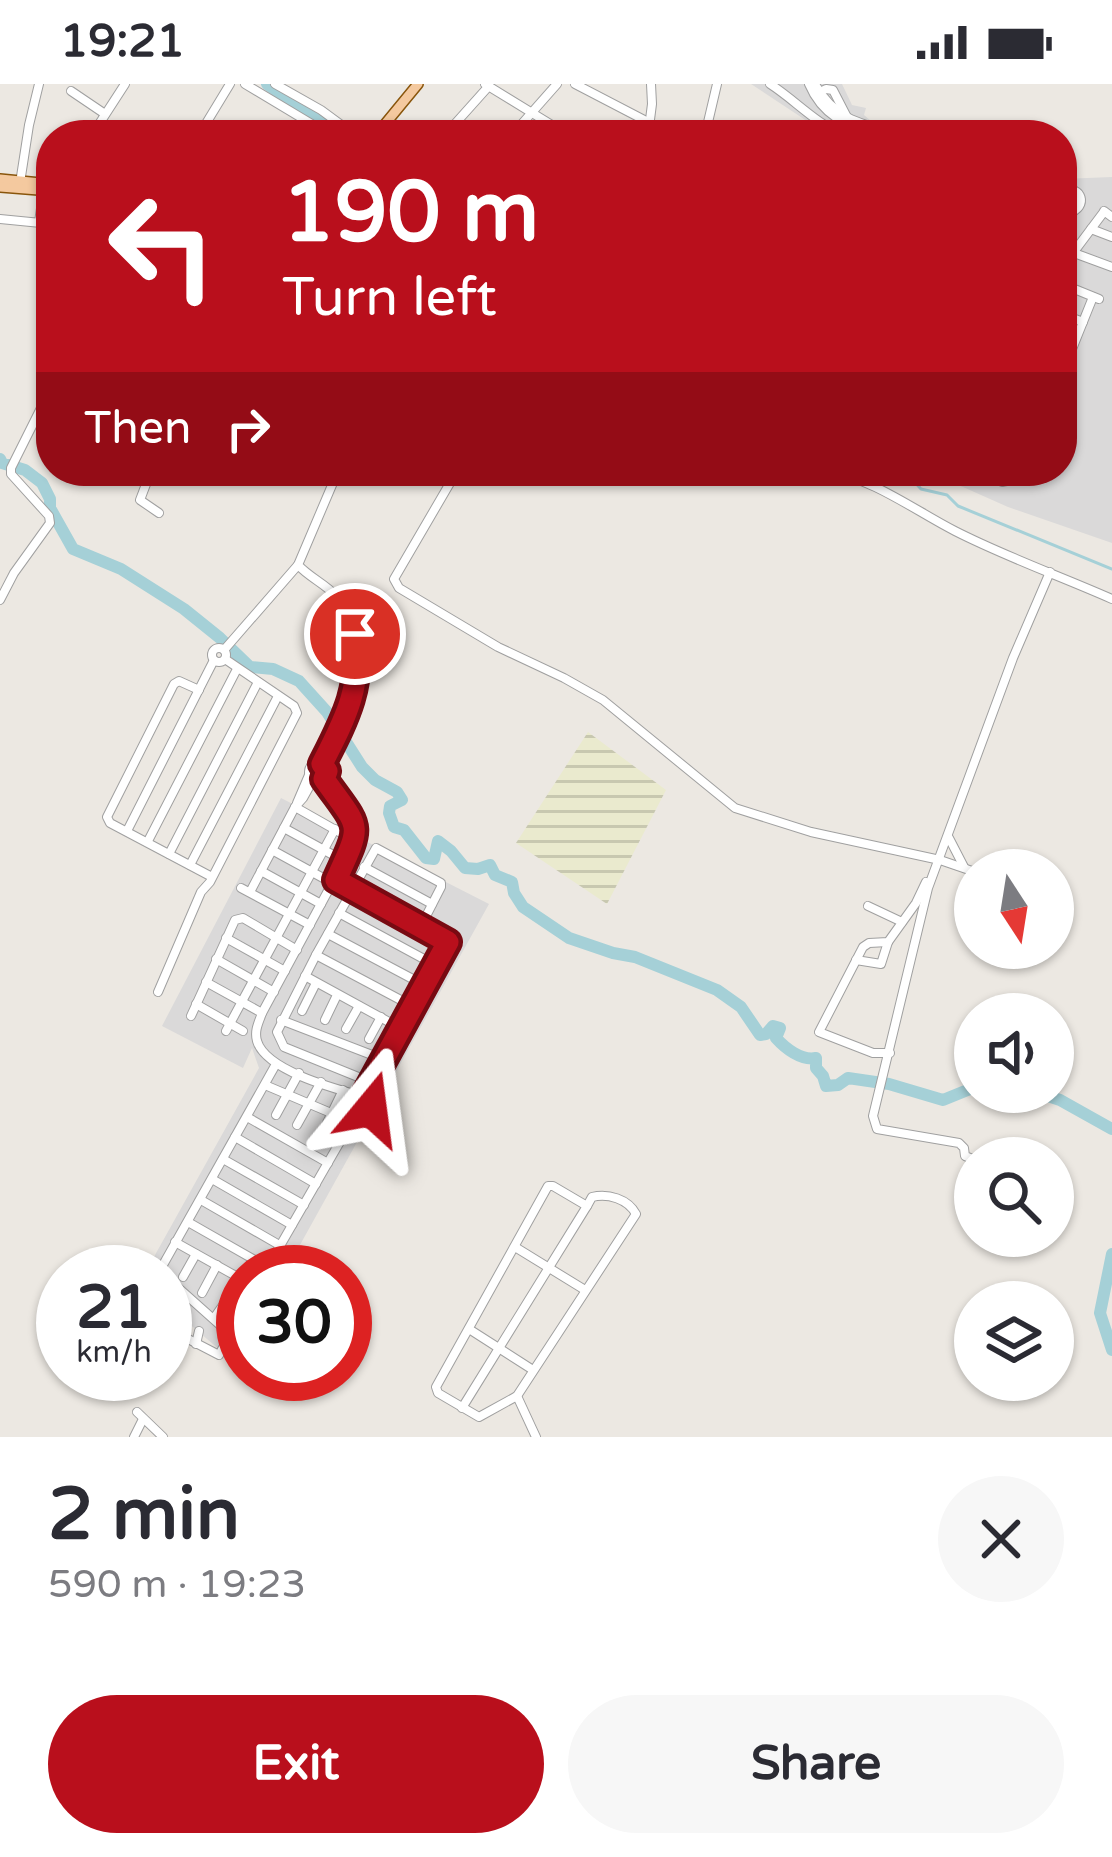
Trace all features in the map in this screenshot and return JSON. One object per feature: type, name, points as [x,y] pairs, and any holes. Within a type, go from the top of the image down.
[{"type":"main road","points":[[387,120],[418,84]]},
{"type":"main road","points":[[0,183],[36,187]]},
{"type":"street","points":[[20,185],[39,84]]},
{"type":"street","points":[[101,120],[125,84]]},
{"type":"street","points":[[208,120],[230,84]]},
{"type":"street","points":[[244,84],[305,120]]},
{"type":"street","points":[[275,84],[334,120]]},
{"type":"street","points":[[524,120],[557,84]]},
{"type":"street","points":[[575,84],[644,120]]},
{"type":"street","points":[[650,120],[651,84]]},
{"type":"street","points":[[709,120],[717,84]]},
{"type":"street","points":[[770,84],[788,89],[822,120]]},
{"type":"street","points":[[458,120],[488,85],[542,120]]},
{"type":"street","points":[[814,89],[841,120]]},
{"type":"street","points":[[70,91],[105,114]]},
{"type":"street","points":[[1077,247],[1110,210]]},
{"type":"street","points":[[0,219],[36,222]]},
{"type":"street","points":[[1090,228],[1112,237]]},
{"type":"street","points":[[1077,254],[1112,267]]},
{"type":"street","points":[[1077,288],[1096,298],[1077,334]]},
{"type":"street","points":[[1077,320],[1083,322]]},
{"type":"street","points":[[0,600],[51,520],[11,474],[36,418]]},
{"type":"street","points":[[144,486],[139,497],[159,513]]},
{"type":"street","points":[[128,830],[199,689],[224,651],[298,565],[331,486]]},
{"type":"street","points":[[448,486],[394,579],[399,588],[498,647],[602,700],[734,808],[811,832],[954,865]]},
{"type":"street","points":[[870,486],[959,533],[1112,598]]},
{"type":"street","points":[[281,1245],[341,1140],[371,1109],[364,1096],[276,1064],[257,1040],[262,1013],[355,841],[352,818],[315,778],[311,767],[322,764],[343,723],[358,675],[351,620],[334,594],[298,565]]},
{"type":"street","points":[[856,960],[881,964],[888,942],[940,860],[1013,658],[1050,572]]},
{"type":"street","points":[[158,992],[201,892],[296,716],[294,706],[237,669],[224,651]]},
{"type":"street","points":[[148,842],[237,669]]},
{"type":"street","points":[[169,854],[258,682]]},
{"type":"street","points":[[199,689],[174,683],[108,820],[212,877]]},
{"type":"street","points":[[190,865],[278,695]]},
{"type":"street","points":[[310,926],[246,890],[261,871],[297,798],[327,771],[322,764]]},
{"type":"street","points":[[296,805],[355,841]]},
{"type":"street","points":[[284,828],[344,861]]},
{"type":"street","points":[[228,1027],[335,830]]},
{"type":"street","points":[[949,837],[957,849]]},
{"type":"street","points":[[373,1082],[284,1047],[277,1032],[379,847],[438,880],[441,887],[421,926]]},
{"type":"street","points":[[272,850],[452,944],[435,965],[364,1096]]},
{"type":"street","points":[[364,867],[432,904]]},
{"type":"street","points":[[261,871],[321,904]]},
{"type":"street","points":[[933,874],[873,1124],[877,1129],[954,1142]]},
{"type":"street","points":[[868,905],[902,922]]},
{"type":"street","points":[[339,913],[435,965]]},
{"type":"street","points":[[191,1016],[239,917],[297,950]]},
{"type":"street","points":[[328,934],[424,985]]},
{"type":"street","points":[[226,938],[285,971]]},
{"type":"street","points":[[888,942],[866,944],[819,1032],[873,1053],[890,1053]]},
{"type":"street","points":[[316,955],[412,1006]]},
{"type":"street","points":[[216,959],[274,992]]},
{"type":"street","points":[[304,976],[400,1028]]},
{"type":"street","points":[[206,982],[262,1013]]},
{"type":"street","points":[[302,1011],[316,983]]},
{"type":"street","points":[[325,1020],[338,995]]},
{"type":"street","points":[[196,1004],[228,1027],[243,1031]]},
{"type":"street","points":[[346,1029],[359,1006]]},
{"type":"street","points":[[369,1039],[381,1017]]},
{"type":"street","points":[[281,1020],[385,1060]]},
{"type":"street","points":[[174,1245],[276,1064]]},
{"type":"street","points":[[276,1115],[299,1073]]},
{"type":"street","points":[[297,1125],[321,1082]]},
{"type":"street","points":[[265,1085],[332,1113]]},
{"type":"street","points":[[341,1140],[326,1131],[343,1090]]},
{"type":"street","points":[[247,1117],[328,1163]]},
{"type":"street","points":[[235,1137],[316,1184]]},
{"type":"street","points":[[223,1159],[304,1205]]},
{"type":"street","points":[[212,1179],[292,1225]]},
{"type":"street","points":[[462,1408],[550,1268],[587,1206],[592,1197],[606,1194],[636,1211],[517,1396],[479,1417],[462,1408],[438,1393],[436,1387],[548,1186],[587,1206]]},
{"type":"street","points":[[201,1200],[278,1245]]},
{"type":"street","points":[[188,1222],[225,1245]]},
{"type":"street","points":[[175,1242],[216,1264]]},
{"type":"street","points":[[515,1246],[585,1290]]},
{"type":"street","points":[[192,1261],[196,1254]]},
{"type":"street","points":[[202,1293],[216,1267]]},
{"type":"street","points":[[192,1299],[214,1318],[216,1315]]},
{"type":"street","points":[[469,1329],[533,1370]]},
{"type":"street","points":[[196,1343],[199,1331]]},
{"type":"street","points":[[192,1341],[216,1359]]},
{"type":"street","points":[[517,1396],[536,1437]]},
{"type":"street","points":[[134,1437],[140,1416],[163,1437]]},
{"type":"shaded area","points":[[751,84],[842,84],[852,105],[866,108],[864,115],[870,120],[805,120]]},
{"type":"shaded area","points":[[1112,177],[1112,543],[961,486],[1077,486],[1077,178]]},
{"type":"shaded area","points":[[281,798],[489,904],[300,1245],[216,1245],[216,1347],[192,1326],[192,1245],[161,1245],[259,1068],[252,1048],[243,1068],[162,1026]]},
{"type":"green space","points":[[588,732],[666,790],[607,904],[516,843]]},
{"type":"waterway","points":[[267,84],[319,120]]},
{"type":"waterway","points":[[0,459],[36,478]]},
{"type":"waterway","points":[[44,486],[73,549],[121,569],[184,609],[250,667],[273,669],[299,681],[327,712],[362,767],[397,792],[402,800],[390,806],[389,813],[394,827],[404,830],[426,858],[434,859],[438,841],[465,868],[490,865],[495,875],[512,882],[523,907],[569,938],[635,957],[717,990],[741,1007],[760,1035],[773,1026],[780,1028],[776,1038],[784,1046],[799,1056],[816,1058],[826,1086],[848,1078],[943,1100],[954,1096]]},
{"type":"waterway","points":[[918,486],[1112,569]]},
{"type":"waterway","points":[[1074,1108],[1112,1129]]},
{"type":"waterway","points":[[1112,1254],[1100,1313],[1112,1350]]},
{"type":"route","points":[[355,634],[358,675],[343,723],[322,764],[327,771],[324,779],[356,829],[336,880],[448,942],[364,1096],[371,1109]]}]
